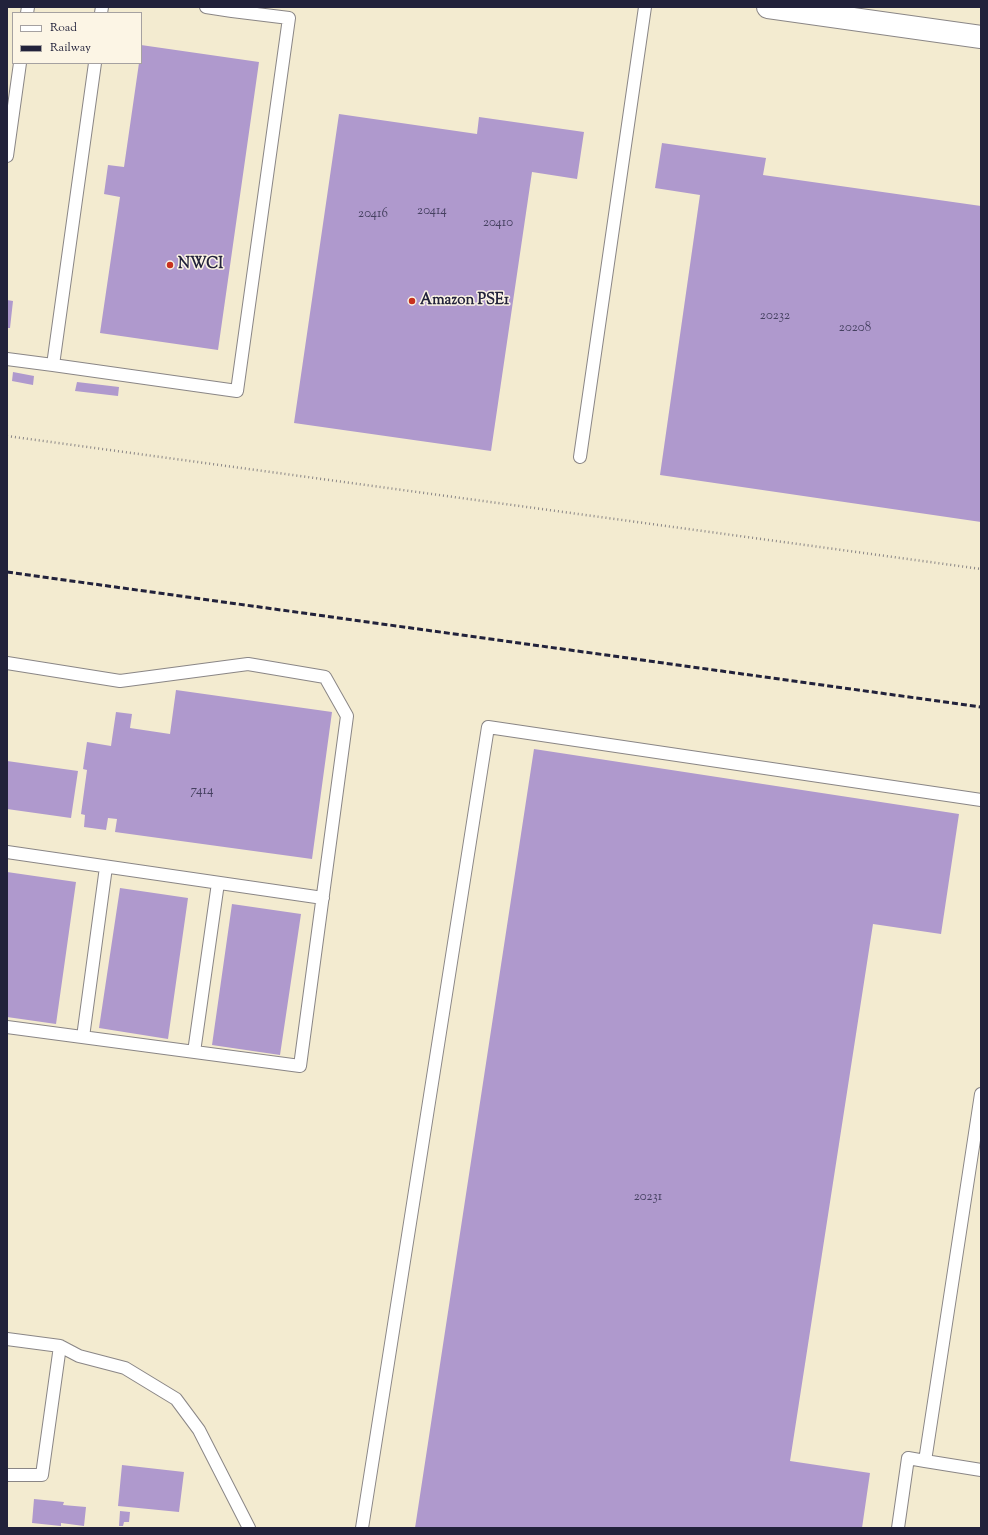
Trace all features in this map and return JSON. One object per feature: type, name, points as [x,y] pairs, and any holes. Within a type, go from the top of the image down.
[{"type":"street","points":[[768,7],[841,12],[981,37]]},
{"type":"lane","points":[[7,359],[237,391],[289,18],[232,9],[206,7]]},
{"type":"lane","points":[[580,457],[645,7]]},
{"type":"lane","points":[[7,156],[20,64]]},
{"type":"lane","points":[[53,365],[95,64]]},
{"type":"lane","points":[[7,662],[120,681],[248,664],[325,677],[347,716],[300,1066],[7,1027]]},
{"type":"lane","points":[[362,1528],[488,727],[981,800]]},
{"type":"lane","points":[[7,852],[323,898]]},
{"type":"lane","points":[[83,1037],[106,867]]},
{"type":"lane","points":[[194,1052],[218,883]]},
{"type":"lane","points":[[925,1461],[981,1094]]},
{"type":"lane","points":[[7,1339],[60,1346],[79,1356],[125,1368],[176,1399],[199,1430],[249,1528]]},
{"type":"lane","points":[[7,1475],[42,1475],[60,1346]]},
{"type":"lane","points":[[898,1528],[908,1458],[981,1470]]},
{"type":"path","points":[[7,436],[981,569]]},
{"type":"building","name":"NWCI","points":[[142,45],[259,62],[218,350],[100,333],[120,197],[104,194],[108,165],[124,167],[139,64],[142,64]]},
{"type":"building","name":"Amazon PSE1","points":[[339,114],[477,134],[479,117],[584,132],[577,179],[532,172],[491,451],[294,423]]},
{"type":"building","points":[[662,143],[766,158],[763,175],[981,206],[981,522],[660,475],[700,195],[655,188]]},
{"type":"building","points":[[7,300],[13,301],[10,328],[7,328]]},
{"type":"building","points":[[13,372],[34,376],[33,385],[12,381]]},
{"type":"building","points":[[77,382],[119,387],[118,396],[75,391]]},
{"type":"building","points":[[176,690],[332,712],[312,859],[115,832],[117,819],[108,818],[106,830],[84,827],[85,815],[81,814],[87,770],[83,769],[87,742],[111,746],[116,712],[132,714],[130,728],[170,734]]},
{"type":"building","points":[[534,749],[959,814],[941,934],[873,924],[790,1461],[870,1473],[862,1528],[415,1528]]},
{"type":"building","points":[[7,761],[78,771],[71,818],[7,809]]},
{"type":"building","points":[[7,872],[76,882],[56,1024],[7,1017]]},
{"type":"building","points":[[120,888],[188,898],[168,1039],[99,1028]]},
{"type":"building","points":[[232,904],[301,914],[280,1055],[212,1045]]},
{"type":"building","points":[[122,1465],[184,1472],[179,1512],[118,1506]]},
{"type":"building","points":[[34,1499],[64,1502],[63,1505],[86,1507],[84,1526],[61,1523],[61,1526],[32,1523]]},
{"type":"building","points":[[120,1511],[130,1512],[129,1522],[124,1522],[123,1526],[119,1526]]},
{"type":"railway","points":[[7,572],[981,707]]},
{"type":"place","name":"NWCI","points":[[170,265]]},
{"type":"place","name":"Amazon PSE1","points":[[412,301]]}]
